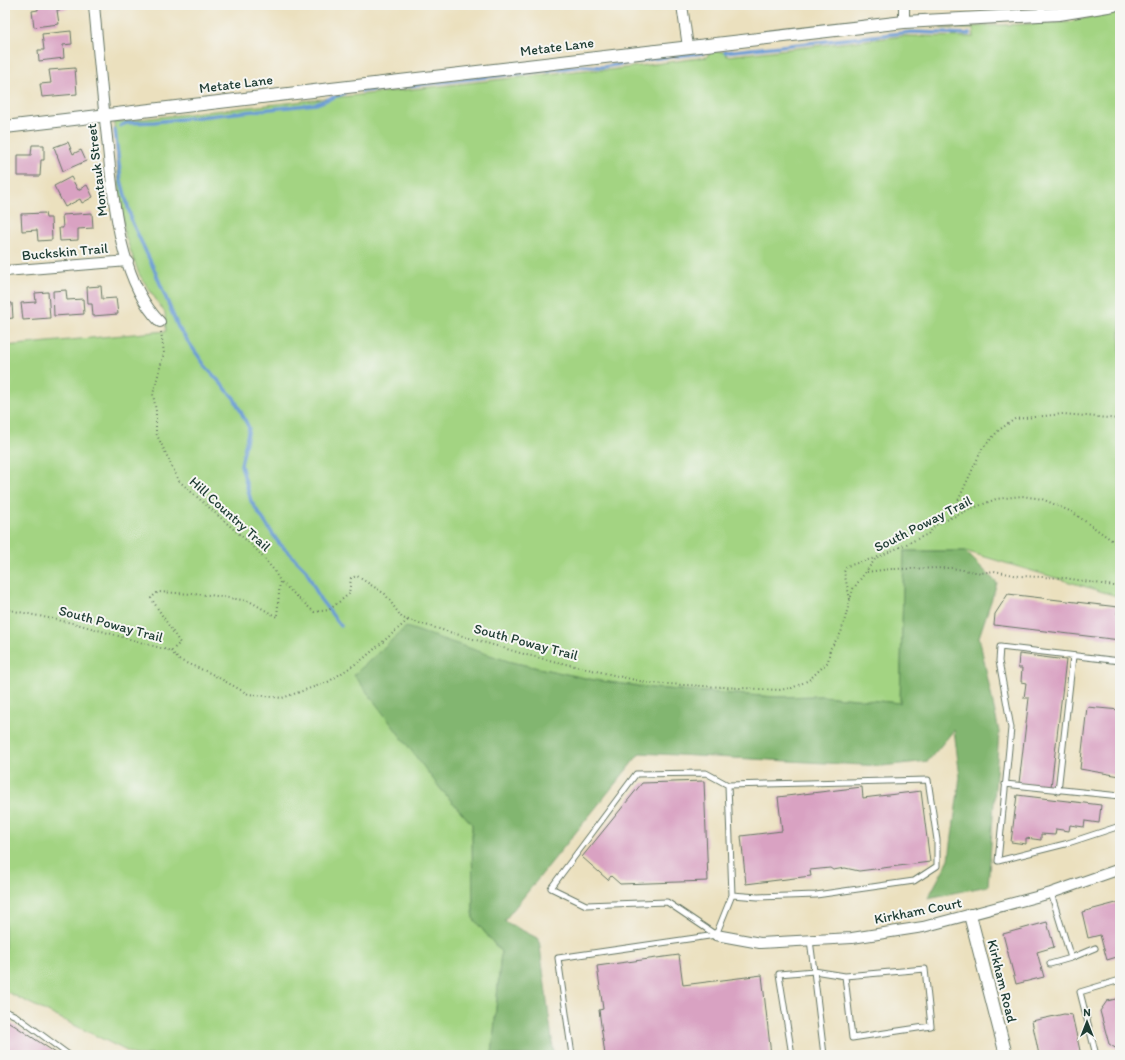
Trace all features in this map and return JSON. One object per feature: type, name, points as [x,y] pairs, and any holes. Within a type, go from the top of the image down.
[{"type":"street","name":"Montauk Street","points":[[94,5],[104,114],[116,217],[135,286],[153,315],[160,322]]},
{"type":"street","points":[[682,5],[688,47]]},
{"type":"street","points":[[904,5],[904,22]]},
{"type":"street","name":"Metate Lane","points":[[5,127],[104,114],[904,22],[1059,14],[1114,5]]},
{"type":"street","name":"Buckskin Trail","points":[[5,271],[128,261]]},
{"type":"street","name":"Kirkham Court","points":[[716,935],[760,943],[852,938],[915,928],[1051,893],[1120,869]]},
{"type":"street","name":"Kirkham Road","points":[[970,915],[1006,1055]]},
{"type":"lane","points":[[1120,661],[1000,646],[998,661],[1011,728],[998,861],[1066,844],[1120,826]]},
{"type":"lane","points":[[1058,790],[1073,656]]},
{"type":"lane","points":[[716,935],[667,902],[586,905],[551,888],[636,774],[706,773],[728,785],[928,780],[937,840],[937,866],[914,881],[816,895],[758,898],[732,896]]},
{"type":"lane","points":[[1005,784],[1120,796]]},
{"type":"lane","points":[[716,935],[732,896],[728,785]]},
{"type":"lane","points":[[1051,893],[1070,958]]},
{"type":"lane","points":[[572,1055],[558,958],[716,935]]},
{"type":"lane","points":[[810,940],[824,1055]]},
{"type":"lane","points":[[1050,964],[1095,948]]},
{"type":"lane","points":[[792,1055],[779,974],[814,971],[845,976],[925,969],[931,1026],[852,1038],[845,976]]},
{"type":"lane","points":[[1096,1055],[1080,992],[1120,980]]},
{"type":"lane","points":[[5,1011],[16,1016],[69,1055]]},
{"type":"path","name":"Hill Country Trail","points":[[160,322],[164,352],[153,394],[156,411],[156,433],[179,481],[255,548],[274,569],[280,581]]},
{"type":"path","points":[[949,519],[982,449],[999,430],[1014,419],[1063,414],[1120,419]]},
{"type":"path","name":"South Poway Trail","points":[[280,581],[314,612],[328,610],[349,594],[351,578],[357,576],[385,594],[402,618],[527,655],[648,682],[779,690],[792,688],[809,680],[828,662],[830,649],[841,633],[853,589],[876,558],[928,534],[936,525],[996,499],[1022,496],[1035,498],[1072,512],[1120,546]]},
{"type":"path","points":[[850,600],[844,572],[847,566],[876,558]]},
{"type":"path","points":[[866,572],[890,569],[951,568],[981,572],[994,571],[1019,576],[1065,578],[1120,587]]},
{"type":"path","name":"South Poway Trail","points":[[5,609],[77,624],[171,651],[180,643],[151,598],[158,592],[210,595],[249,601],[277,617],[280,581]]},
{"type":"path","points":[[171,651],[179,660],[248,694],[282,698],[328,682],[363,659],[408,620]]},
{"type":"green space","points":[[1120,10],[1120,597],[965,551],[904,551],[900,703],[822,696],[775,697],[652,688],[594,680],[511,662],[439,787],[472,824],[473,918],[501,952],[492,1055],[135,1055],[5,991],[5,346],[166,331],[165,313],[139,274],[125,235],[119,187],[114,122],[585,70],[609,70],[707,57],[709,53],[718,51],[725,52],[727,56],[903,36],[974,37],[973,29],[940,28],[1069,22]]},
{"type":"green space","points":[[904,551],[965,551],[997,583],[979,637],[999,732],[988,886],[928,898],[949,859],[960,777],[954,730],[928,761],[882,766],[640,753],[504,921],[539,939],[554,1055],[492,1055],[501,952],[473,918],[472,824],[439,787],[354,675],[406,627],[511,662],[594,680],[652,688],[775,697],[822,696],[900,703]]},
{"type":"building","points":[[38,5],[67,5],[68,9],[57,10],[59,24],[34,27],[32,11],[38,10]]},
{"type":"building","points":[[71,31],[72,44],[63,45],[64,58],[39,61],[38,50],[44,50],[42,34]]},
{"type":"building","points":[[75,68],[77,94],[42,97],[40,84],[51,83],[49,70]]},
{"type":"building","points":[[68,142],[73,154],[81,150],[86,161],[63,171],[54,147]]},
{"type":"building","points":[[32,145],[44,145],[44,160],[41,160],[40,176],[18,176],[18,155],[31,155]]},
{"type":"building","points":[[71,177],[78,190],[87,185],[93,197],[82,203],[80,199],[65,207],[54,186]]},
{"type":"building","points":[[45,213],[46,218],[51,218],[52,240],[38,241],[37,230],[22,231],[21,214]]},
{"type":"building","points":[[92,213],[93,228],[78,229],[78,240],[60,241],[59,228],[63,228],[62,215]]},
{"type":"building","points":[[5,218],[7,218],[8,235],[5,235]]},
{"type":"building","points":[[101,286],[102,299],[116,298],[118,314],[93,316],[92,304],[88,304],[87,287]]},
{"type":"building","points":[[66,290],[67,300],[83,299],[84,314],[54,316],[53,291]]},
{"type":"building","points":[[48,292],[50,318],[23,320],[21,303],[36,302],[35,293]]},
{"type":"building","points":[[5,303],[12,303],[13,318],[5,319]]},
{"type":"building","points":[[1008,594],[1118,607],[1117,614],[1120,615],[1120,640],[994,625],[995,614]]},
{"type":"building","points":[[1019,654],[1066,660],[1051,787],[1019,783],[1029,698],[1024,698],[1026,683],[1021,682],[1022,668],[1018,668]]},
{"type":"building","points":[[1087,707],[1120,710],[1120,776],[1080,769]]},
{"type":"building","points":[[704,781],[708,881],[620,884],[611,876],[608,880],[582,857],[642,783]]},
{"type":"building","points":[[862,787],[863,798],[921,791],[930,862],[859,871],[845,868],[833,870],[830,868],[810,870],[811,876],[746,884],[741,836],[782,831],[778,797]]},
{"type":"building","points":[[1017,795],[1101,805],[1099,823],[1085,821],[1084,827],[1070,825],[1069,831],[1056,829],[1055,835],[1041,834],[1041,840],[1026,838],[1026,844],[1011,842]]},
{"type":"building","points":[[1120,902],[1120,956],[1107,960],[1100,935],[1088,938],[1082,912]]},
{"type":"building","points":[[1047,922],[1054,947],[1037,952],[1044,977],[1016,984],[1003,934]]},
{"type":"building","points":[[679,955],[683,985],[762,975],[771,1055],[605,1055],[599,1010],[603,1009],[597,966]]},
{"type":"building","points":[[1120,998],[1120,1051],[1109,1044],[1100,1011],[1107,1001]]},
{"type":"building","points":[[1064,1014],[1072,1015],[1081,1055],[1039,1055],[1032,1021]]},
{"type":"building","points":[[6,1020],[59,1055],[5,1055]]},
{"type":"waterway","points":[[725,52],[911,32],[970,34]]},
{"type":"waterway","points":[[362,91],[583,66],[603,67],[651,59],[703,53]]},
{"type":"waterway","points":[[120,126],[127,123],[154,122],[316,104],[344,93]]},
{"type":"waterway","points":[[115,130],[121,180],[132,222],[154,269],[178,327],[206,367],[234,398],[249,428],[241,465],[251,501],[278,542],[306,570],[320,599],[341,626]]}]
